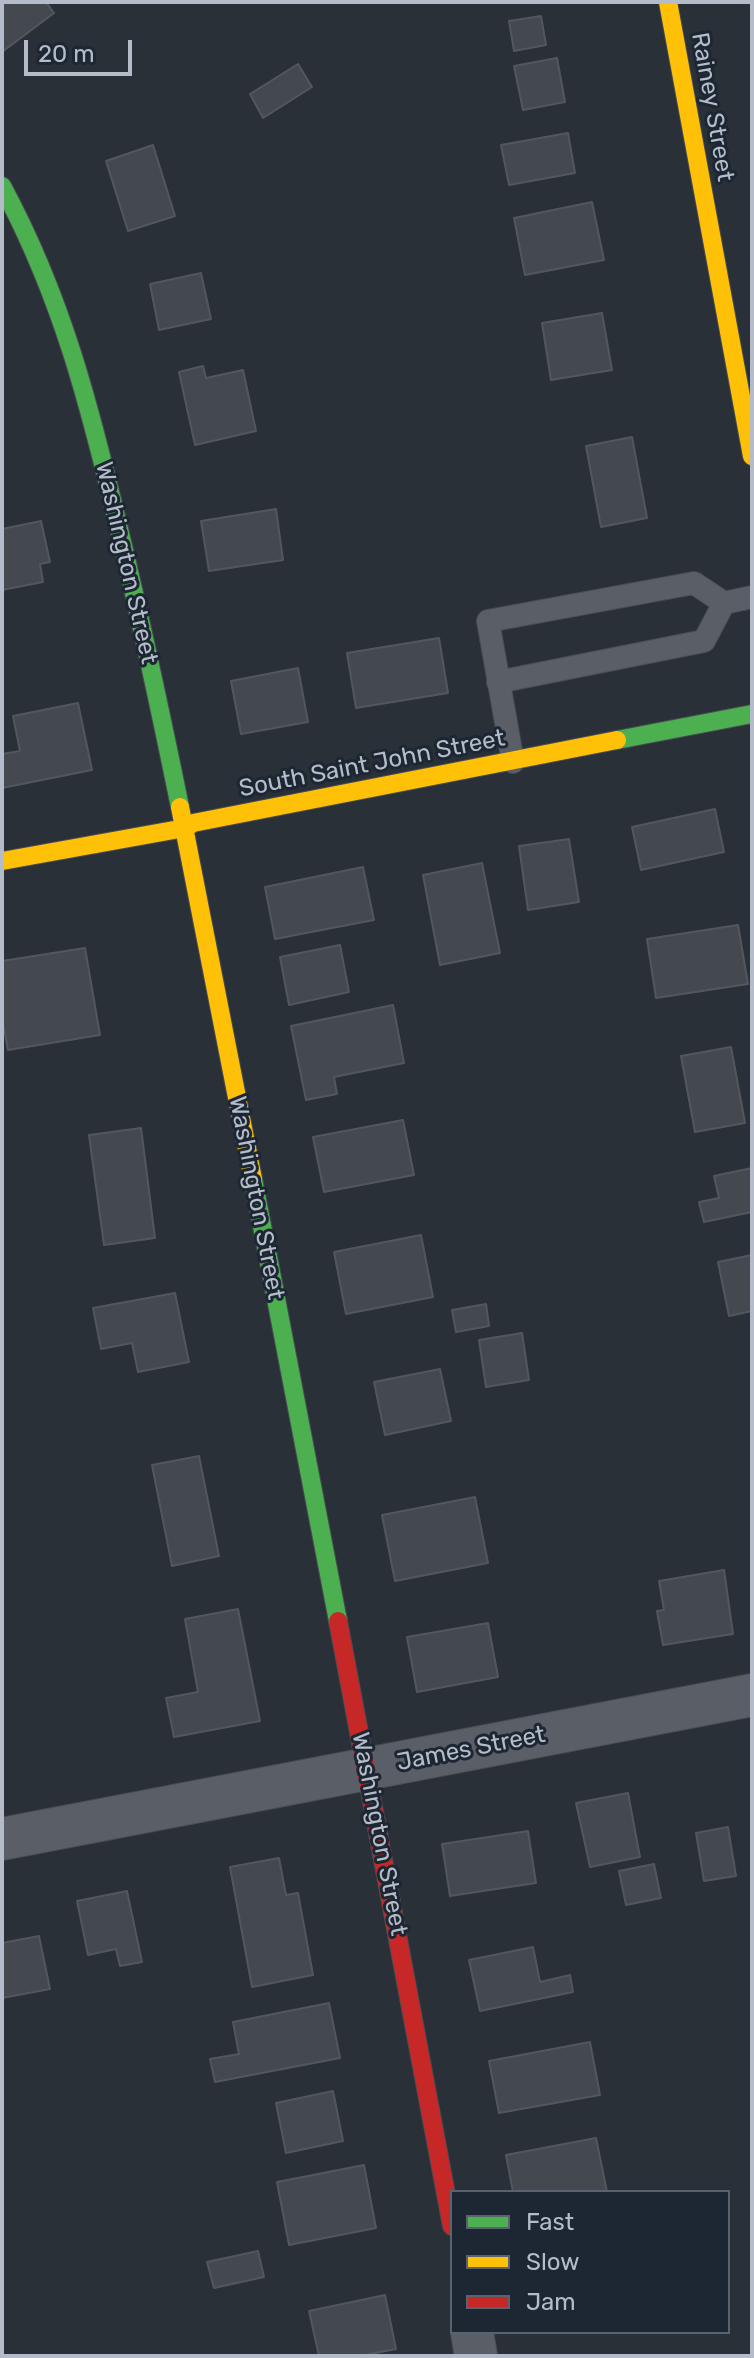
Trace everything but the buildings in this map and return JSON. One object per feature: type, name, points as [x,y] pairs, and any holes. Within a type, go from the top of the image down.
[{"type":"street","name":"Rainey Street","points":[[668,2],[752,456]]},
{"type":"street","name":"Washington Street","points":[[6,200],[48,276],[79,365],[125,555],[185,828],[450,2215]]},
{"type":"street","name":"South Saint John Street","points":[[2,861],[185,828],[193,823],[752,714]]},
{"type":"street","name":"James Street","points":[[2,1839],[752,1695]]},
{"type":"street","points":[[472,2334],[476,2356]]},
{"type":"lane","points":[[513,762],[488,621],[694,583],[724,603],[752,597]]},
{"type":"lane","points":[[498,682],[704,641],[724,603]]},
{"type":"traffic: fast","points":[[2,186],[42,269],[85,396],[127,564],[180,807]]},
{"type":"traffic: fast","points":[[617,740],[752,714]]},
{"type":"traffic: fast","points":[[253,1179],[338,1621]]},
{"type":"traffic: slow","points":[[668,2],[752,456]]},
{"type":"traffic: slow","points":[[2,861],[185,828],[193,823],[617,740]]},
{"type":"traffic: slow","points":[[180,807],[253,1179]]},
{"type":"traffic: jam","points":[[338,1621],[450,2215]]}]
